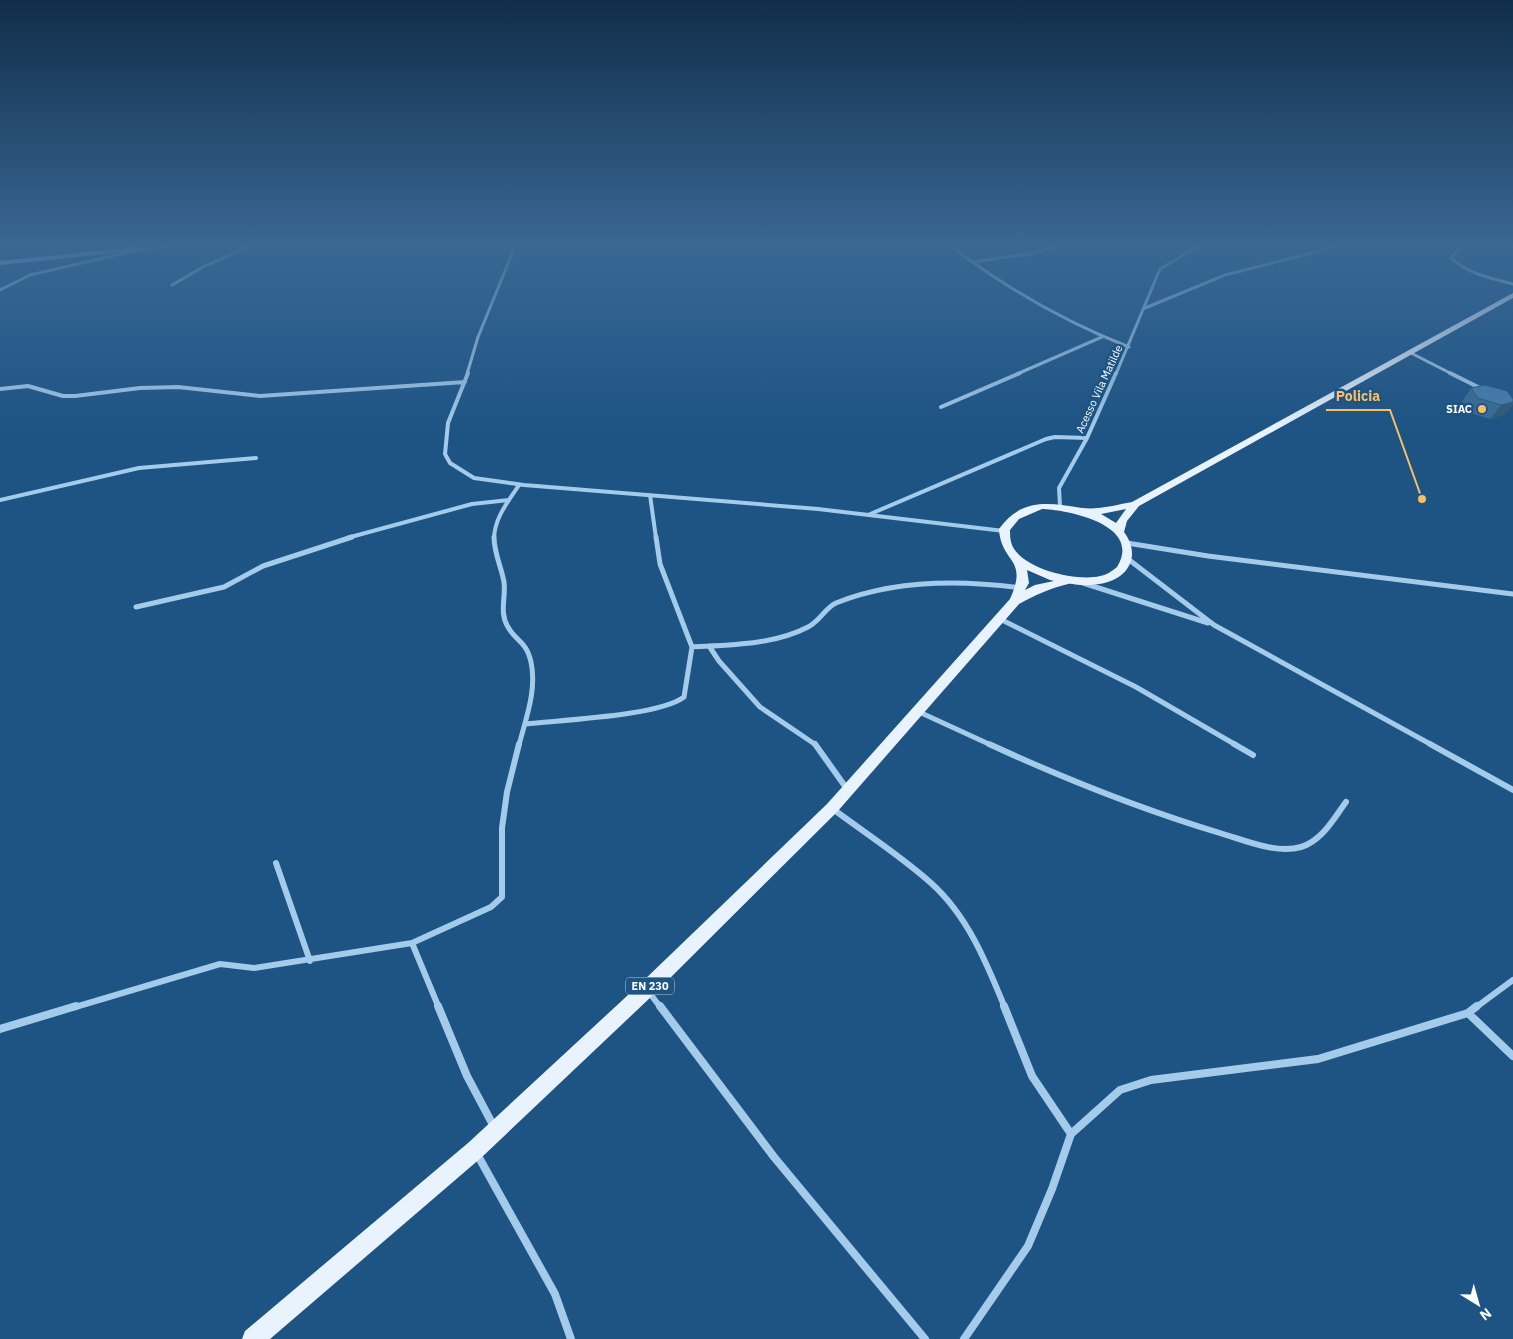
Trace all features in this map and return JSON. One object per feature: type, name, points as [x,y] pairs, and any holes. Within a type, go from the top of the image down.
[{"type":"main road","points":[[1085,511],[1105,510],[1135,504],[1408,352],[1494,306]]},
{"type":"main road","points":[[1119,531],[1122,521],[1135,504]]},
{"type":"main road","points":[[1041,506],[1060,506],[1085,511],[1105,520],[1119,531],[1127,543],[1128,559],[1118,572],[1102,580],[1076,582],[1057,580],[1035,572],[1021,563],[1005,542],[1004,531],[1010,519],[1023,510],[1041,506]]},
{"type":"main road","points":[[1018,594],[1024,576],[1021,563]]},
{"type":"main road","name":"EN 230","points":[[253,1339],[475,1150],[495,1129],[647,989],[832,808],[1000,619],[1018,594],[1039,588],[1076,582]]},
{"type":"street","points":[[491,306],[478,338],[465,382],[448,423],[445,440],[445,454],[450,463],[474,478],[519,485],[818,508],[1004,531]]},
{"type":"street","points":[[1041,306],[1080,328],[1128,347]]},
{"type":"street","points":[[1145,308],[1149,306]]},
{"type":"street","name":"Acesso Vila Matilde","points":[[1060,506],[1059,488],[1087,438],[1145,308]]},
{"type":"street","points":[[941,407],[1102,337]]},
{"type":"street","points":[[1408,352],[1487,391]]},
{"type":"street","points":[[0,389],[28,386],[63,396],[75,396],[140,388],[178,387],[260,396],[465,382]]},
{"type":"street","points":[[868,515],[1046,439],[1055,437],[1087,438]]},
{"type":"street","points":[[0,500],[139,468],[256,458]]},
{"type":"street","points":[[0,1028],[220,964],[254,968],[310,961],[412,942],[491,908],[502,897],[502,828],[507,792],[526,724],[533,690],[530,663],[524,646],[508,628],[503,614],[504,583],[494,547],[495,525],[519,485]]},
{"type":"street","points":[[526,724],[655,708],[676,704],[684,697],[692,648],[660,564],[650,495]]},
{"type":"street","points":[[136,607],[224,587],[263,566],[321,545],[466,505],[509,500]]},
{"type":"street","points":[[1127,543],[1208,556],[1513,594]]},
{"type":"street","points":[[1128,559],[1214,625],[1513,790]]},
{"type":"street","points":[[1076,582],[1214,625]]},
{"type":"street","points":[[692,648],[786,636],[810,627],[822,618],[831,605],[870,592],[961,585],[1005,586],[1018,594]]},
{"type":"street","points":[[1000,619],[1136,687],[1252,755]]},
{"type":"street","points":[[709,646],[719,661],[760,707],[804,735],[818,747],[848,789]]},
{"type":"street","points":[[917,711],[1053,774],[1204,829],[1262,845],[1300,848],[1311,843],[1329,825],[1346,802]]},
{"type":"street","points":[[832,808],[932,884],[960,918],[983,954],[1032,1076],[1071,1134]]},
{"type":"street","points":[[276,863],[310,961]]},
{"type":"street","points":[[412,942],[467,1076],[495,1129]]},
{"type":"street","points":[[964,1339],[1028,1246],[1052,1189],[1071,1134],[1120,1090],[1151,1080],[1318,1059],[1468,1013],[1513,980]]},
{"type":"street","points":[[647,989],[774,1157],[925,1339]]},
{"type":"street","points":[[1468,1013],[1513,1056]]},
{"type":"street","points":[[475,1150],[555,1294],[571,1339]]},
{"type":"building","points":[[1485,385],[1507,391],[1513,402],[1501,405],[1478,398],[1471,388]]},
{"type":"place","name":"SIAC","points":[[1482,409]]},
{"type":"place","name":"Policia","points":[[1422,499]]}]
